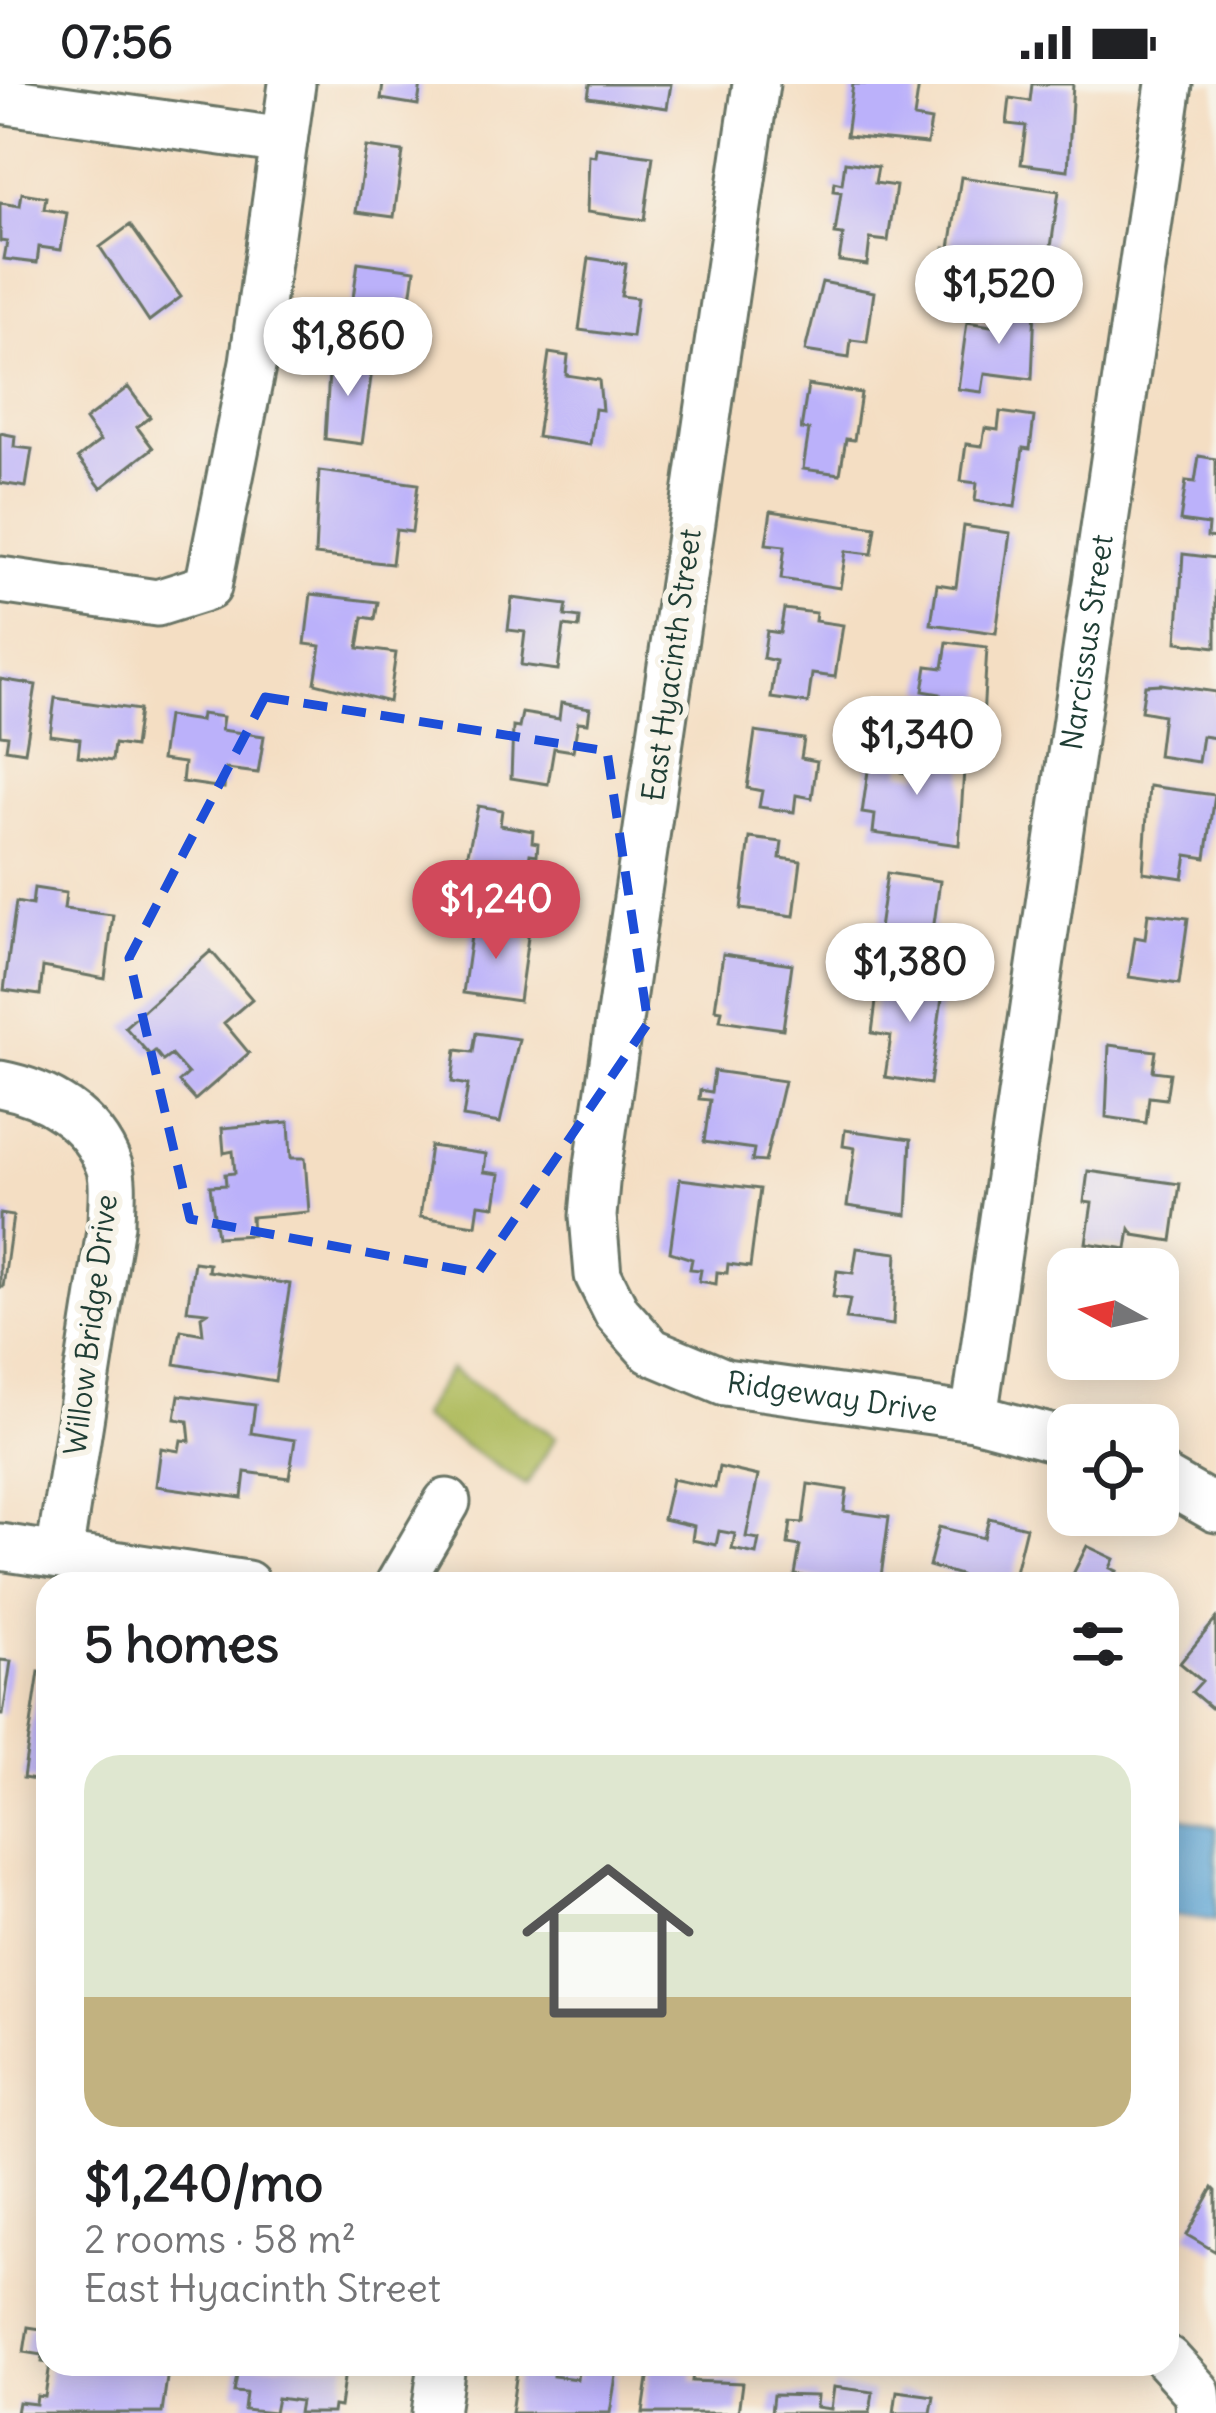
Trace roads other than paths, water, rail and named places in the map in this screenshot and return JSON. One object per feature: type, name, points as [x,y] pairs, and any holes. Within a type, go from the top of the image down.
[{"type":"street","points":[[0,580],[157,603],[208,587],[253,362],[292,84]]},
{"type":"street","name":"East Hyacinth Street","points":[[617,1313],[598,1275],[593,1216],[597,1172],[756,84]]},
{"type":"street","name":"Narcissus Street","points":[[974,1417],[1169,84]]},
{"type":"street","points":[[0,100],[284,141]]},
{"type":"street","name":"Willow Bridge Drive","points":[[0,1084],[25,1089],[79,1118],[110,1168],[111,1224],[59,1555]]},
{"type":"street","name":"Ridgeway Drive","points":[[617,1313],[651,1351],[725,1382],[974,1417],[1047,1436]]},
{"type":"street","points":[[1179,1488],[1216,1510]]},
{"type":"street","points":[[406,1572],[447,1502]]},
{"type":"street","points":[[0,1547],[169,1572]]},
{"type":"street","points":[[1179,2372],[1197,2392],[1199,2413]]},
{"type":"street","points":[[435,2413],[440,2376]]},
{"type":"water","points":[[1179,1816],[1216,1827],[1216,1920],[1179,1915]]}]
